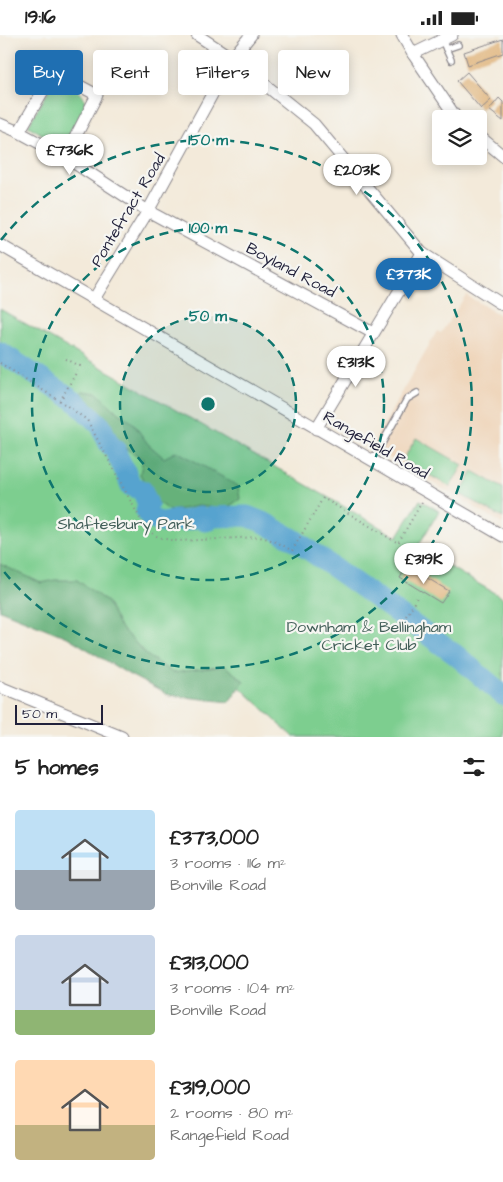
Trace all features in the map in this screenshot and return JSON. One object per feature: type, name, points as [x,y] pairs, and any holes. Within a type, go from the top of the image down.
[{"type":"street","points":[[197,35],[220,50]]},
{"type":"street","name":"Pontefract Road","points":[[239,50],[251,35]]},
{"type":"street","points":[[402,35],[451,110]]},
{"type":"street","points":[[413,54],[449,42]]},
{"type":"street","points":[[19,132],[54,72],[97,95],[65,157]]},
{"type":"street","points":[[268,87],[314,123],[422,253],[503,305]]},
{"type":"street","name":"Pontefract Road","points":[[94,299],[148,211],[212,95]]},
{"type":"street","name":"Boyland Road","points":[[0,124],[65,157],[148,211],[373,333]]},
{"type":"street","points":[[487,143],[503,156]]},
{"type":"street","name":"Rangefield Road","points":[[0,245],[503,536]]},
{"type":"street","points":[[316,429],[422,253]]},
{"type":"street","points":[[0,687],[122,737]]},
{"type":"lane","points":[[449,42],[450,60]]},
{"type":"lane","points":[[372,461],[408,399],[417,393]]},
{"type":"path","points":[[60,401],[80,366],[66,359]]},
{"type":"path","points":[[0,363],[87,420],[142,522],[148,531],[157,537],[178,541],[259,537],[278,542],[292,551],[323,498],[398,543],[427,492]]},
{"type":"path","points":[[400,624],[410,612],[417,597]]},
{"type":"shaded area","points":[[466,295],[503,317],[503,524],[371,447],[437,331],[441,333]]},
{"type":"green space","points":[[46,95],[82,95],[85,109],[64,147],[28,126]]},
{"type":"green space","name":"Shaftesbury Park","points":[[0,309],[397,537],[420,500],[439,511],[417,548],[503,598],[503,737],[293,737],[229,679],[216,693],[0,609]]},
{"type":"green space","points":[[83,391],[97,393],[133,423],[148,444],[164,458],[177,451],[238,486],[240,499],[225,509],[198,506],[170,511],[154,500],[140,474],[143,459],[125,448],[104,426],[77,404],[76,396]]},
{"type":"green space","points":[[416,438],[463,465],[450,487],[403,460]]},
{"type":"green space","points":[[473,471],[503,488],[503,518],[460,494]]},
{"type":"green space","points":[[0,564],[41,583],[55,580],[77,580],[107,602],[119,626],[148,656],[173,673],[225,666],[244,681],[229,702],[168,695],[128,674],[69,638],[0,610]]},
{"type":"building","points":[[503,39],[503,53],[468,65],[464,52]]},
{"type":"building","points":[[467,72],[491,100],[481,109],[457,81]]},
{"type":"building","points":[[499,98],[503,102],[503,121],[489,110]]},
{"type":"building","points":[[407,566],[449,591],[441,603],[400,578]]},
{"type":"waterway","points":[[0,352],[74,400],[101,426],[109,444],[116,450],[131,486],[142,490],[148,504],[146,511],[150,518],[166,523],[200,517],[205,521],[212,517],[247,516],[265,523],[295,540],[456,655],[503,695]]},
{"type":"park label","name":"Downham & Bellingham Cricket Club","points":[[369,636]]}]
